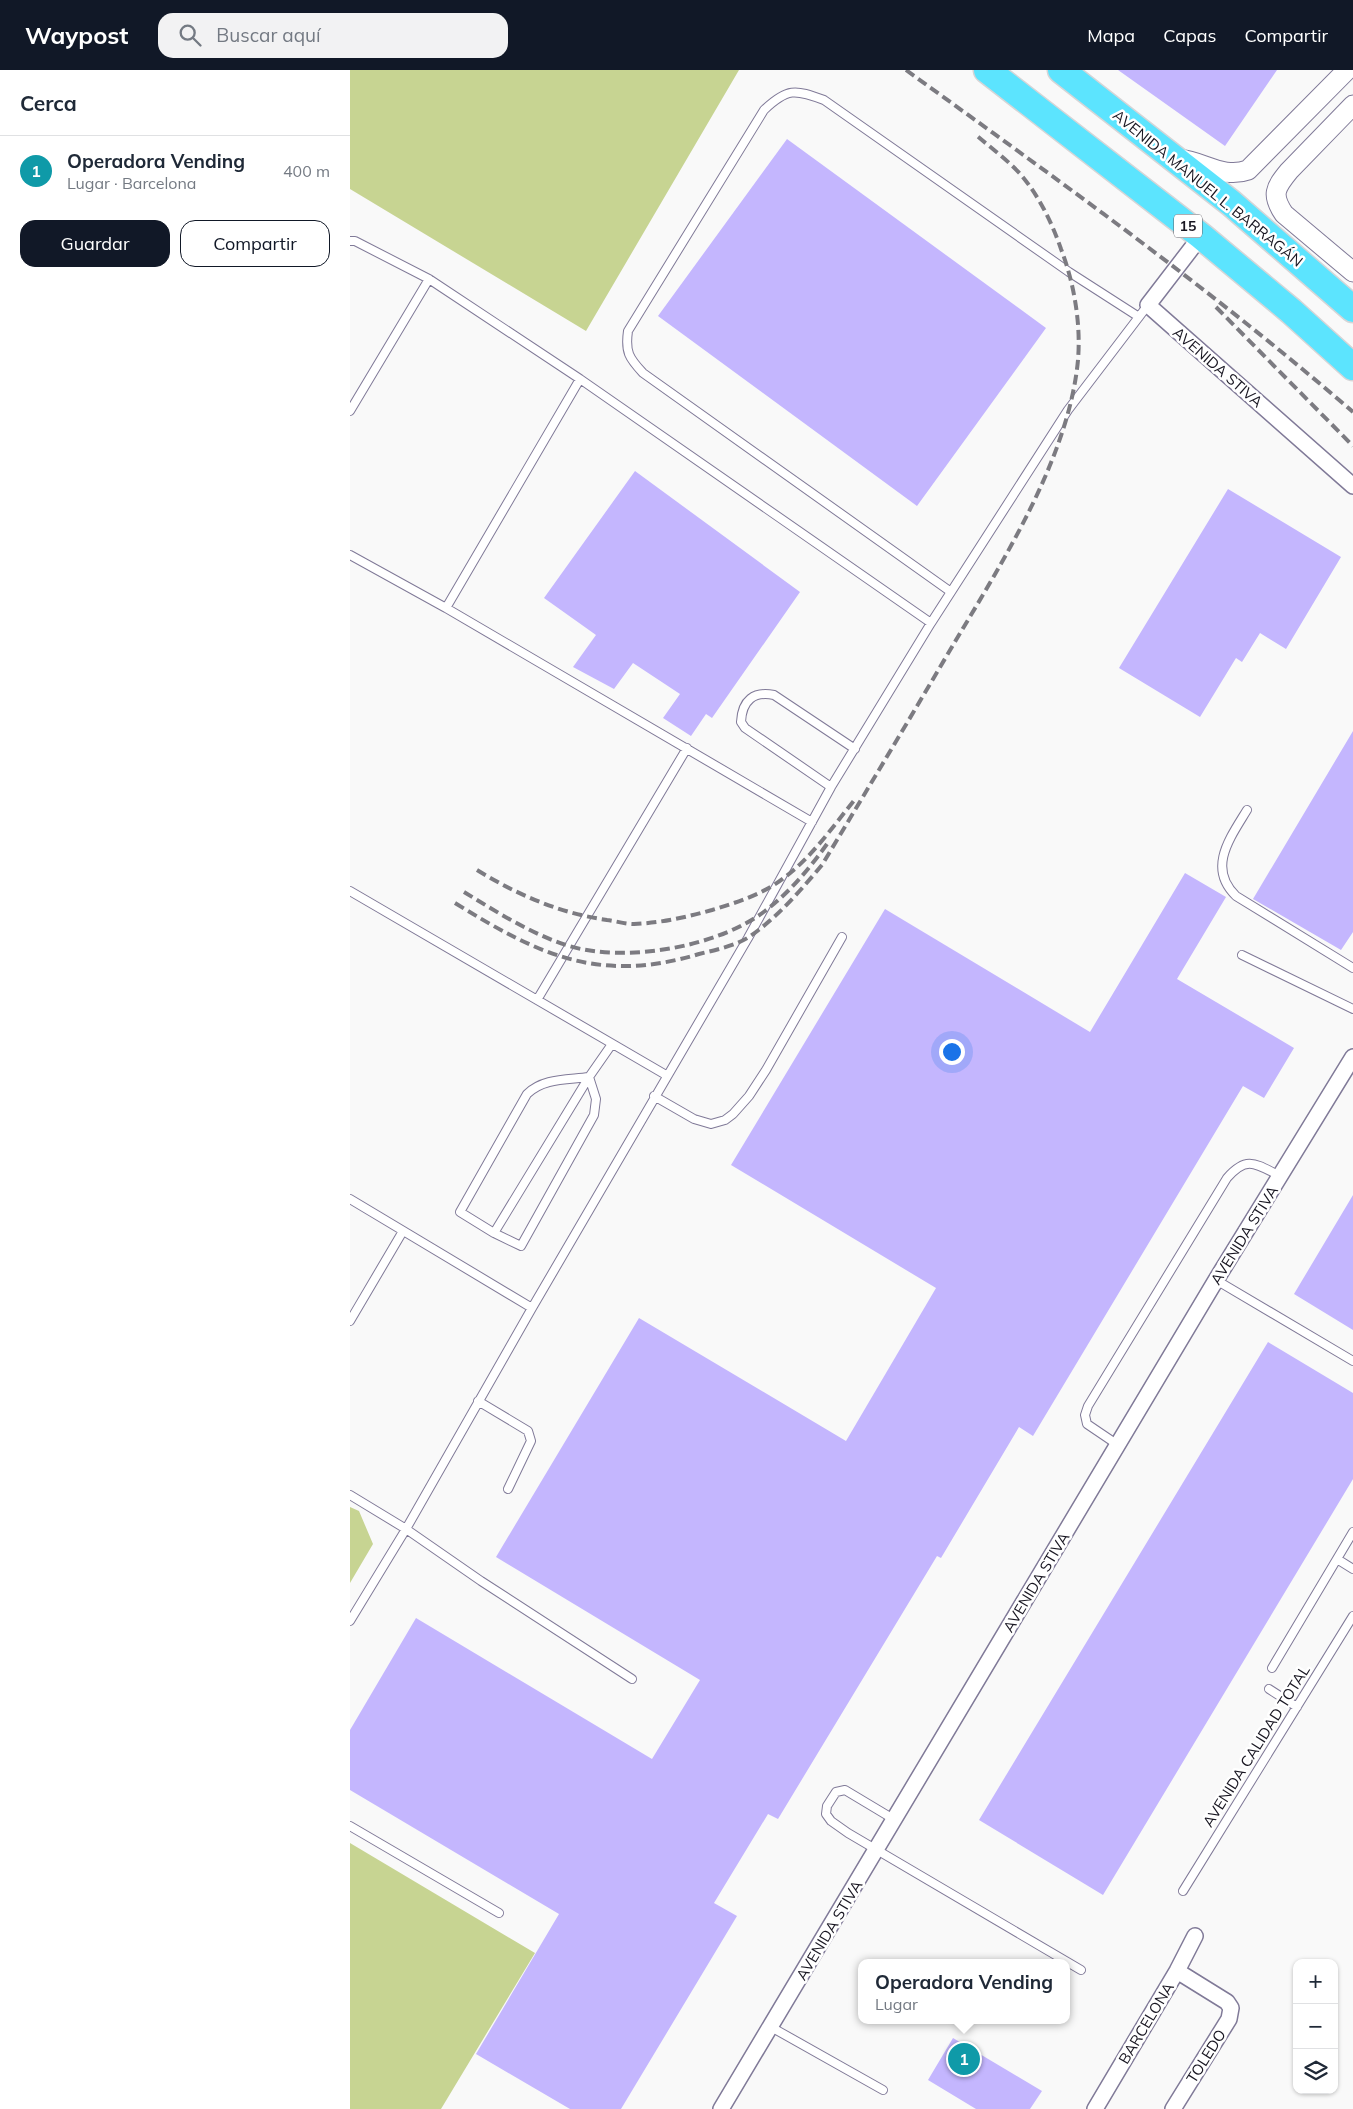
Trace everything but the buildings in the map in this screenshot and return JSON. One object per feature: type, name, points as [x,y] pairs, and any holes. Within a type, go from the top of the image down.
[{"type":"highway","name":"15","points":[[987,70],[1201,236],[1291,311],[1353,367]]},
{"type":"highway","name":"AVENIDA MANUEL L. BARRAGÁN","points":[[1061,70],[1231,203],[1353,309]]},
{"type":"street","points":[[1173,158],[1190,160],[1228,174],[1238,174],[1248,170],[1347,70]]},
{"type":"street","points":[[1353,105],[1289,171],[1279,183],[1276,193],[1277,203],[1284,214],[1353,272]]},
{"type":"street","points":[[1144,311],[1201,236]]},
{"type":"street","name":"AVENIDA STIVA","points":[[1144,311],[1353,486]]},
{"type":"street","name":"AVENIDA STIVA","points":[[721,2109],[1216,1280],[1353,1057]]},
{"type":"street","name":"BARCELONA","points":[[1095,2109],[1177,1971],[1195,1936]]},
{"type":"street","name":"TOLEDO","points":[[1173,2109],[1229,2019],[1231,2008],[1227,2002],[1177,1971]]},
{"type":"lane","points":[[350,1621],[406,1529],[654,1096],[748,938],[831,787],[931,623],[951,592],[1068,410],[1144,311],[1069,272],[824,100],[802,92],[779,95],[764,110],[628,331],[626,347],[631,360],[642,374],[951,592]]},
{"type":"lane","points":[[350,241],[355,241],[429,279],[580,379],[931,623]]},
{"type":"lane","points":[[350,411],[429,279]]},
{"type":"lane","points":[[446,608],[580,379]]},
{"type":"lane","points":[[350,555],[446,608],[812,822]]},
{"type":"lane","points":[[831,787],[745,728],[741,722],[745,705],[753,696],[763,693],[774,695],[855,749]]},
{"type":"lane","points":[[537,1000],[687,748]]},
{"type":"lane","points":[[1247,810],[1229,839],[1223,857],[1222,878],[1226,887],[1236,896],[1353,968]]},
{"type":"lane","points":[[350,891],[666,1076]]},
{"type":"lane","points":[[654,1096],[694,1119],[711,1124],[725,1120],[733,1114],[749,1096],[766,1070],[842,937]]},
{"type":"lane","points":[[1242,955],[1353,1009]]},
{"type":"lane","points":[[494,1233],[589,1078],[612,1044]]},
{"type":"lane","points":[[589,1078],[596,1098],[594,1115],[522,1246],[494,1233],[460,1212],[526,1094],[535,1086],[544,1083],[589,1078]]},
{"type":"lane","points":[[1118,1445],[1087,1424],[1085,1416],[1088,1406],[1227,1178],[1243,1164],[1250,1162],[1280,1176]]},
{"type":"lane","points":[[350,1199],[532,1308]]},
{"type":"lane","points":[[350,1321],[403,1231]]},
{"type":"lane","points":[[1216,1280],[1353,1361]]},
{"type":"lane","points":[[478,1401],[528,1431],[531,1441],[508,1490]]},
{"type":"lane","points":[[350,1496],[406,1529],[481,1581],[632,1679]]},
{"type":"lane","points":[[1272,1668],[1353,1532]]},
{"type":"lane","points":[[1337,1559],[1353,1568]]},
{"type":"lane","name":"AVENIDA CALIDAD TOTAL","points":[[1183,1891],[1353,1616]]},
{"type":"lane","points":[[1269,1689],[1297,1707]]},
{"type":"lane","points":[[895,1820],[845,1790],[836,1792],[827,1806],[826,1814],[832,1821],[876,1851],[1062,1959]]},
{"type":"lane","points":[[350,1826],[499,1913]]},
{"type":"lane","points":[[1070,1964],[1081,1970]]},
{"type":"lane","points":[[771,2027],[883,2090]]},
{"type":"green space","points":[[350,70],[739,70],[586,331],[350,189]]},
{"type":"green space","points":[[350,1507],[359,1511],[373,1544],[350,1583]]},
{"type":"green space","points":[[350,1843],[535,1953],[441,2109],[350,2109]]},
{"type":"railway","points":[[906,70],[1133,236],[1245,322],[1353,412]]},
{"type":"railway","points":[[455,903],[514,937],[543,950],[571,959],[600,965],[630,966],[663,963],[718,949],[749,937],[779,912],[822,865],[1014,541],[1048,469],[1062,433],[1072,396],[1079,346],[1076,303],[1066,262],[1049,220],[1028,184],[1006,160],[976,135]]},
{"type":"railway","points":[[1216,307],[1353,446]]},
{"type":"railway","points":[[477,870],[523,895],[572,913],[631,924],[674,919],[741,901],[777,883],[805,860],[856,798]]},
{"type":"railway","points":[[464,892],[528,929],[569,946],[592,951],[617,953],[644,952],[697,942],[723,934],[745,924],[783,896],[799,880],[827,844]]},
{"type":"place","name":"Operadora Vending","points":[[964,2059]]}]
